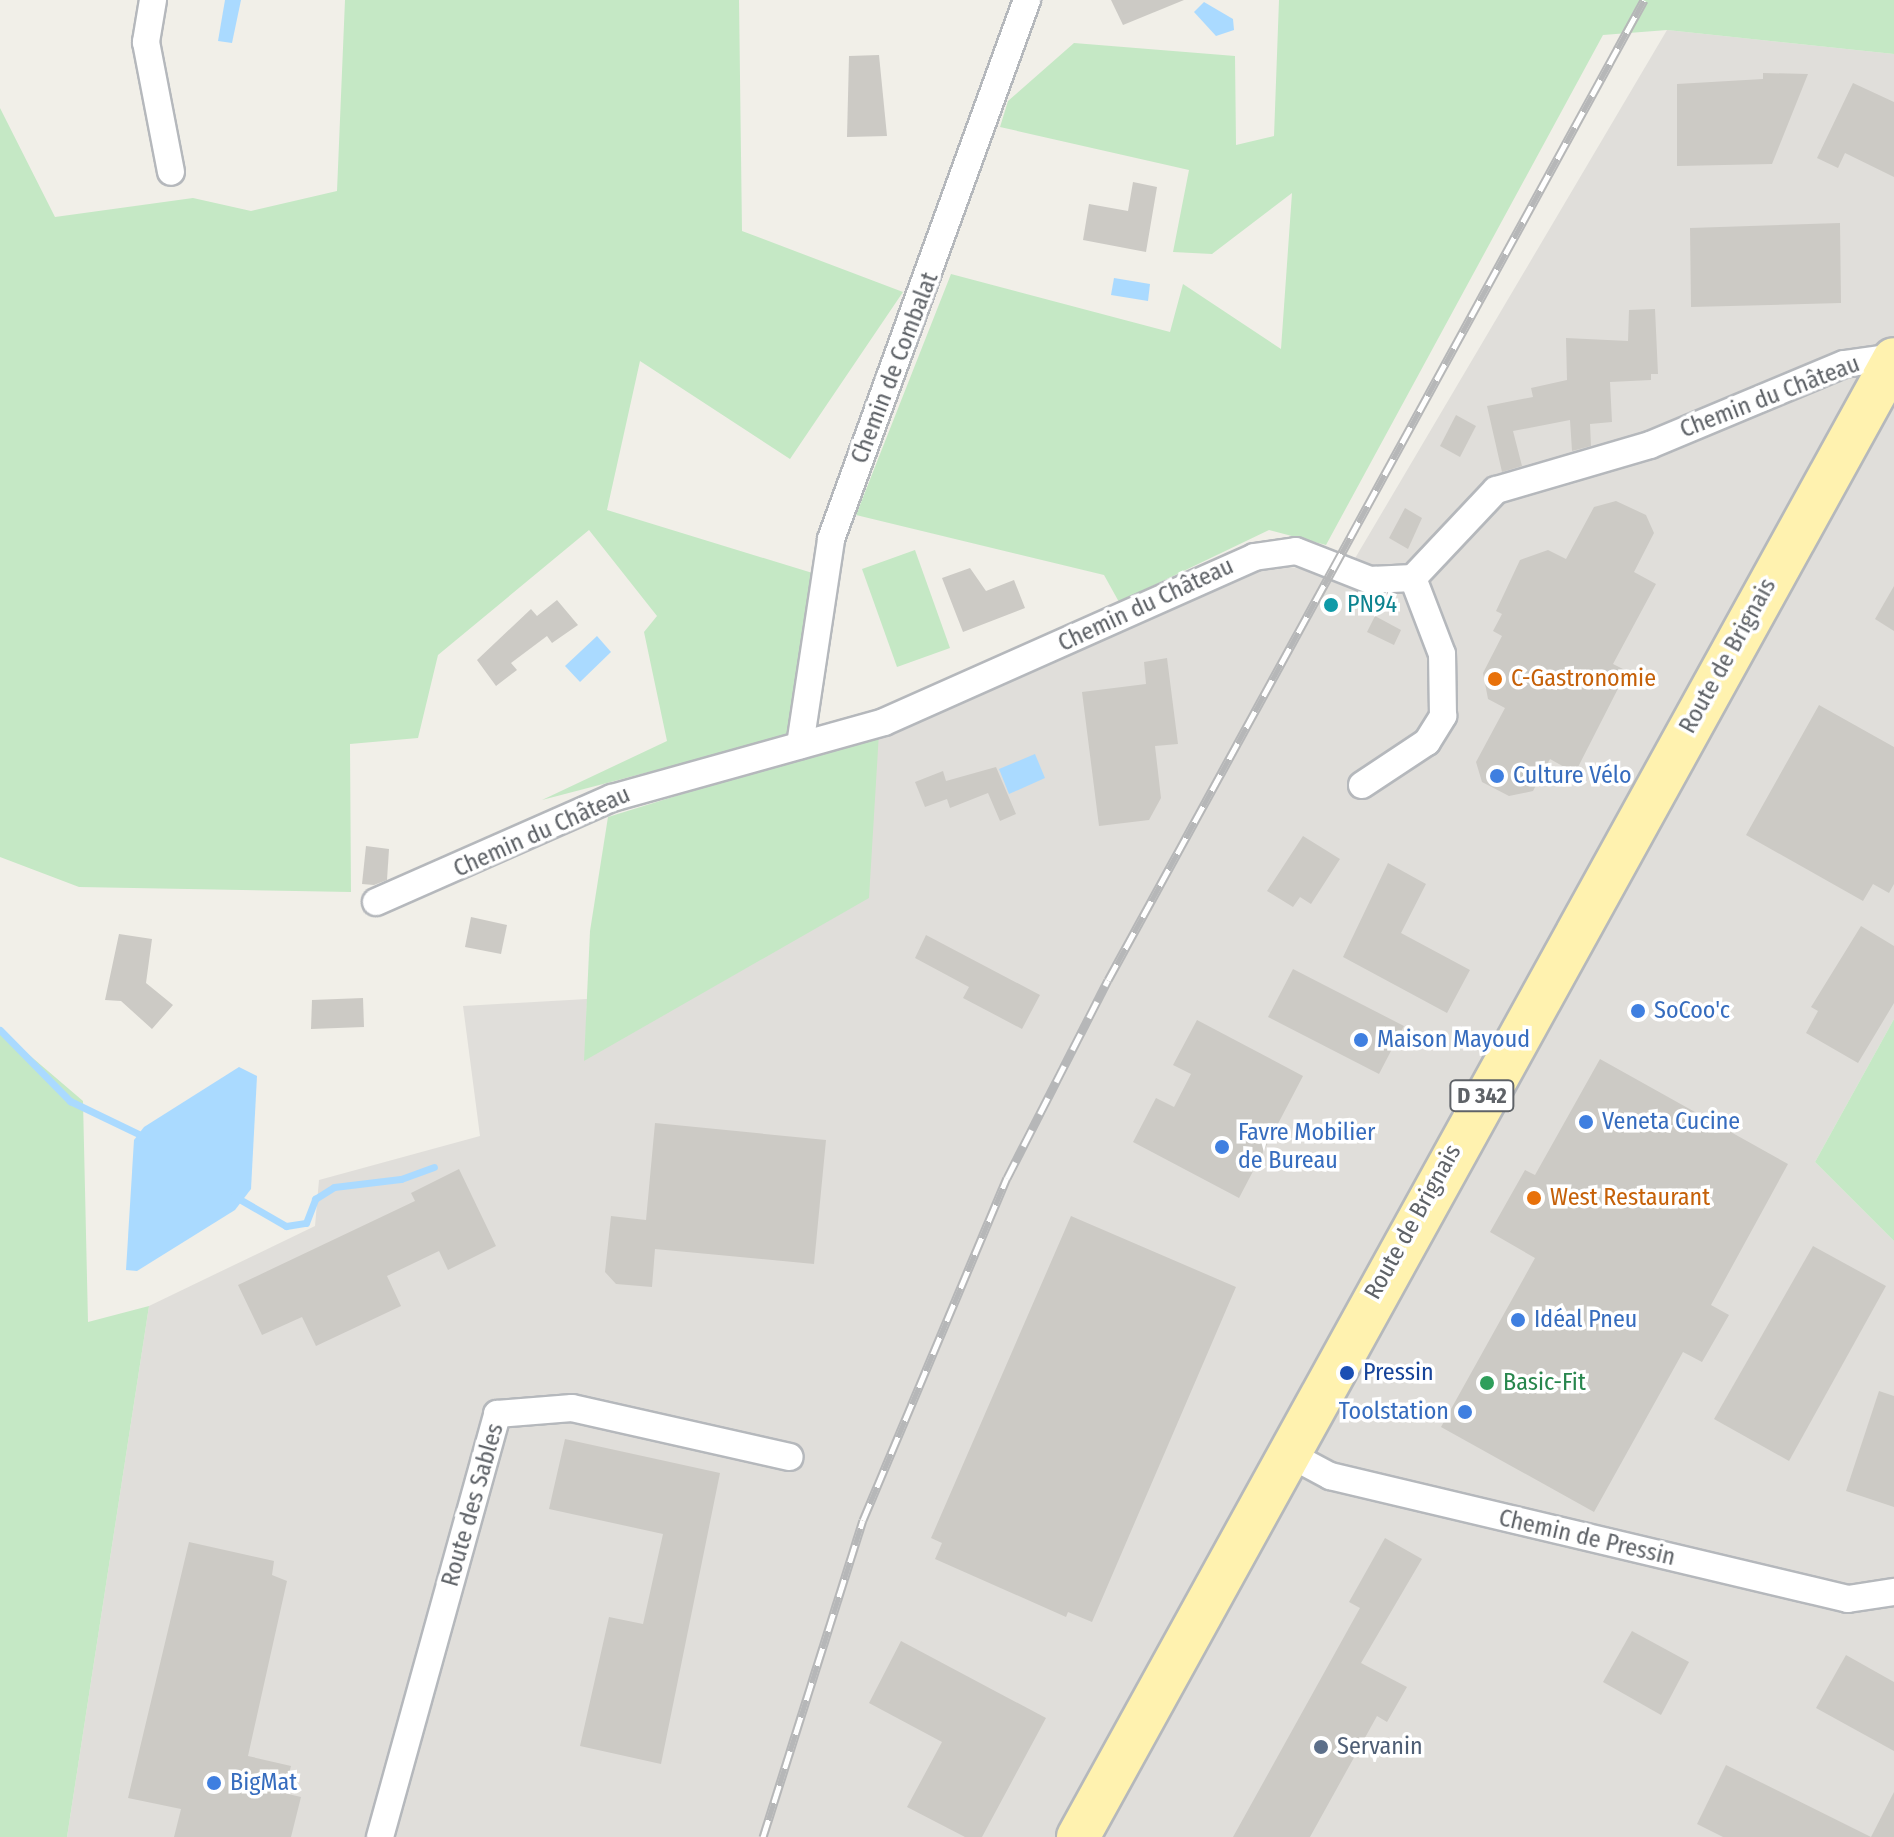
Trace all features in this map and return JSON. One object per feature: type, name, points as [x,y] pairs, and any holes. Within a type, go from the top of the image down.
[{"type":"main road","name":"Route de Brignais","points":[[1078,1837],[1285,1452],[1894,358]]},
{"type":"street","points":[[153,0],[146,42],[171,172]]},
{"type":"street","name":"Chemin de Combalat","points":[[800,745],[831,539],[1027,0]]},
{"type":"street","name":"Chemin du Château","points":[[376,902],[612,798],[884,722],[1254,557],[1296,551],[1370,580],[1413,578],[1496,490],[1650,445],[1844,364],[1894,358]]},
{"type":"street","points":[[1362,785],[1427,742],[1443,716],[1442,654],[1413,578]]},
{"type":"street","name":"Route des Sables","points":[[380,1837],[497,1414],[572,1408],[790,1457]]},
{"type":"street","name":"Chemin de Pressin","points":[[1285,1452],[1330,1476],[1833,1596],[1894,1592]]},
{"type":"shaded area","points":[[1667,30],[1894,54],[1894,1019],[1815,1162],[1894,1241],[1894,1837],[67,1837],[149,1306],[315,1226],[319,1180],[480,1136],[463,1006],[587,999],[585,1060],[879,733],[1263,562],[1344,577]]},
{"type":"green space","points":[[345,0],[739,0],[742,231],[903,292],[790,459],[640,361],[607,510],[819,575],[794,734],[542,800],[667,741],[644,632],[657,616],[589,530],[438,655],[418,738],[350,744],[351,892],[79,887],[0,857],[0,108],[55,217],[193,198],[251,211],[337,191]]},
{"type":"green space","points":[[1279,0],[1894,0],[1894,54],[1667,30],[1603,35],[1326,545],[1269,530],[1119,602],[1104,575],[856,515],[951,274],[1170,332],[1183,284],[1281,349],[1292,193],[1212,254],[1173,252],[1189,170],[1000,127],[1008,101],[1074,43],[1235,56],[1236,145],[1274,136]]},
{"type":"green space","points":[[915,550],[950,648],[897,667],[862,569]]},
{"type":"green space","points":[[879,733],[869,898],[584,1061],[590,931],[608,817]]},
{"type":"green space","points":[[1894,1019],[1894,1241],[1815,1162]]},
{"type":"green space","points":[[0,1030],[83,1101],[88,1322],[149,1306],[67,1837],[0,1837]]},
{"type":"water","points":[[225,0],[241,0],[232,43],[218,41]]},
{"type":"water","points":[[1204,2],[1233,19],[1234,30],[1216,36],[1194,12]]},
{"type":"water","points":[[1114,278],[1150,284],[1148,301],[1111,295]]},
{"type":"water","points":[[597,636],[611,652],[580,682],[565,666]]},
{"type":"water","points":[[1035,754],[1045,778],[1009,794],[999,769]]},
{"type":"water","points":[[239,1067],[257,1076],[251,1189],[235,1210],[137,1271],[126,1270],[134,1140],[144,1127]]},
{"type":"building","points":[[1111,0],[1184,0],[1123,25]]},
{"type":"building","points":[[879,55],[887,136],[847,137],[849,56]]},
{"type":"building","points":[[1763,73],[1808,74],[1772,164],[1677,166],[1677,84],[1763,79]]},
{"type":"building","points":[[1853,83],[1894,102],[1894,177],[1845,153],[1838,168],[1817,158]]},
{"type":"building","points":[[1133,182],[1157,187],[1146,252],[1083,240],[1089,204],[1128,211]]},
{"type":"building","points":[[1840,223],[1841,303],[1691,307],[1690,228]]},
{"type":"building","points":[[1655,309],[1658,374],[1651,374],[1651,380],[1610,382],[1612,422],[1590,424],[1591,446],[1572,451],[1570,420],[1513,431],[1522,466],[1502,472],[1487,406],[1533,397],[1531,388],[1567,380],[1566,338],[1628,341],[1629,310]]},
{"type":"building","points":[[1456,415],[1476,426],[1460,457],[1440,446]]},
{"type":"building","points":[[1616,501],[1646,515],[1654,533],[1634,572],[1656,584],[1613,664],[1627,671],[1575,773],[1550,759],[1533,791],[1509,796],[1482,782],[1476,762],[1505,708],[1488,699],[1483,673],[1502,636],[1493,631],[1502,614],[1496,611],[1520,560],[1548,550],[1566,559],[1594,507]]},
{"type":"building","points":[[1405,508],[1422,518],[1408,549],[1389,538]]},
{"type":"building","points":[[970,568],[986,591],[1014,580],[1025,608],[963,632],[942,578]]},
{"type":"building","points":[[1894,586],[1894,631],[1875,619]]},
{"type":"building","points":[[557,600],[578,625],[552,643],[547,636],[511,663],[517,670],[496,686],[477,660],[531,609],[537,616]]},
{"type":"building","points":[[1375,616],[1401,630],[1394,645],[1367,632]]},
{"type":"building","points":[[1167,658],[1178,744],[1155,746],[1161,798],[1149,820],[1099,826],[1082,692],[1146,684],[1144,662]]},
{"type":"building","points":[[1819,705],[1894,747],[1894,884],[1889,893],[1873,884],[1863,901],[1746,835]]},
{"type":"building","points":[[996,767],[1016,814],[1000,821],[988,793],[950,808],[947,799],[925,807],[915,782],[943,771],[946,781]]},
{"type":"building","points":[[1303,836],[1340,859],[1311,904],[1300,897],[1293,907],[1267,891]]},
{"type":"building","points":[[366,846],[389,849],[387,880],[374,885],[362,884]]},
{"type":"building","points":[[1388,863],[1426,884],[1401,933],[1470,970],[1447,1013],[1343,957]]},
{"type":"building","points":[[471,917],[507,925],[501,954],[465,947]]},
{"type":"building","points":[[1861,926],[1894,946],[1894,1003],[1858,1063],[1806,1033],[1818,1011],[1811,1007]]},
{"type":"building","points":[[119,934],[152,939],[146,983],[173,1005],[152,1029],[121,1001],[105,1000]]},
{"type":"building","points":[[926,935],[1040,995],[1022,1029],[963,998],[969,987],[915,958]]},
{"type":"building","points":[[1293,969],[1404,1026],[1379,1074],[1268,1017]]},
{"type":"building","points":[[363,998],[364,1027],[311,1029],[312,1000]]},
{"type":"building","points":[[1197,1020],[1303,1076],[1239,1198],[1133,1142],[1156,1098],[1174,1107],[1191,1074],[1173,1065]]},
{"type":"building","points":[[1600,1059],[1788,1164],[1711,1305],[1729,1315],[1702,1362],[1683,1352],[1594,1512],[1441,1427],[1535,1258],[1490,1232],[1525,1170],[1535,1175]]},
{"type":"building","points":[[655,1123],[826,1140],[814,1264],[655,1249],[652,1287],[616,1284],[605,1272],[611,1216],[646,1220]]},
{"type":"building","points":[[459,1169],[496,1246],[448,1270],[439,1251],[387,1276],[401,1306],[316,1346],[302,1317],[262,1335],[238,1285],[415,1201],[411,1193]]},
{"type":"building","points":[[1071,1216],[1236,1287],[1092,1622],[1068,1612],[1066,1617],[935,1559],[942,1543],[931,1538]]},
{"type":"building","points":[[1813,1246],[1886,1286],[1789,1461],[1714,1419]]},
{"type":"building","points":[[1879,1391],[1894,1396],[1894,1507],[1846,1491]]},
{"type":"building","points":[[565,1439],[720,1473],[661,1764],[580,1746],[609,1617],[643,1624],[663,1534],[549,1509]]},
{"type":"building","points":[[1385,1538],[1422,1559],[1361,1663],[1407,1687],[1387,1722],[1377,1716],[1310,1837],[1233,1837],[1360,1608],[1349,1602]]},
{"type":"building","points":[[189,1542],[274,1561],[272,1575],[287,1581],[248,1756],[291,1766],[284,1793],[301,1797],[291,1837],[174,1837],[181,1809],[128,1798]]},
{"type":"building","points":[[1632,1631],[1689,1662],[1661,1715],[1603,1682]]},
{"type":"building","points":[[901,1641],[1046,1718],[982,1837],[965,1837],[907,1807],[942,1742],[869,1703]]},
{"type":"building","points":[[1846,1655],[1894,1682],[1894,1751],[1816,1708]]},
{"type":"building","points":[[1726,1765],[1871,1837],[1723,1837],[1697,1824]]},
{"type":"building","points":[[1894,1792],[1894,1837],[1871,1837]]},
{"type":"waterway","points":[[0,1030],[70,1101],[147,1138]]},
{"type":"waterway","points":[[234,1196],[286,1226],[306,1223],[315,1199],[334,1187],[401,1179],[434,1167]]},
{"type":"railway","points":[[763,1837],[863,1520],[1007,1178],[1108,980],[1644,0]]},
{"type":"place","name":"PN94","points":[[1331,605]]},
{"type":"place","name":"C-Gastronomie","points":[[1495,679]]},
{"type":"place","name":"Culture Vélo","points":[[1497,776]]},
{"type":"place","name":"SoCoo'c","points":[[1638,1011]]},
{"type":"place","name":"Maison Mayoud","points":[[1361,1040]]},
{"type":"place","name":"Veneta Cucine","points":[[1586,1122]]},
{"type":"place","name":"Favre Mobilier de Bureau","points":[[1222,1147]]},
{"type":"place","name":"West Restaurant","points":[[1534,1198]]},
{"type":"place","name":"Idéal Pneu","points":[[1518,1320]]},
{"type":"place","name":"Pressin","points":[[1347,1373]]},
{"type":"place","name":"Basic-Fit","points":[[1487,1383]]},
{"type":"place","name":"Toolstation","points":[[1465,1412]]},
{"type":"place","name":"Servanin","points":[[1321,1747]]},
{"type":"place","name":"BigMat","points":[[214,1783]]}]
